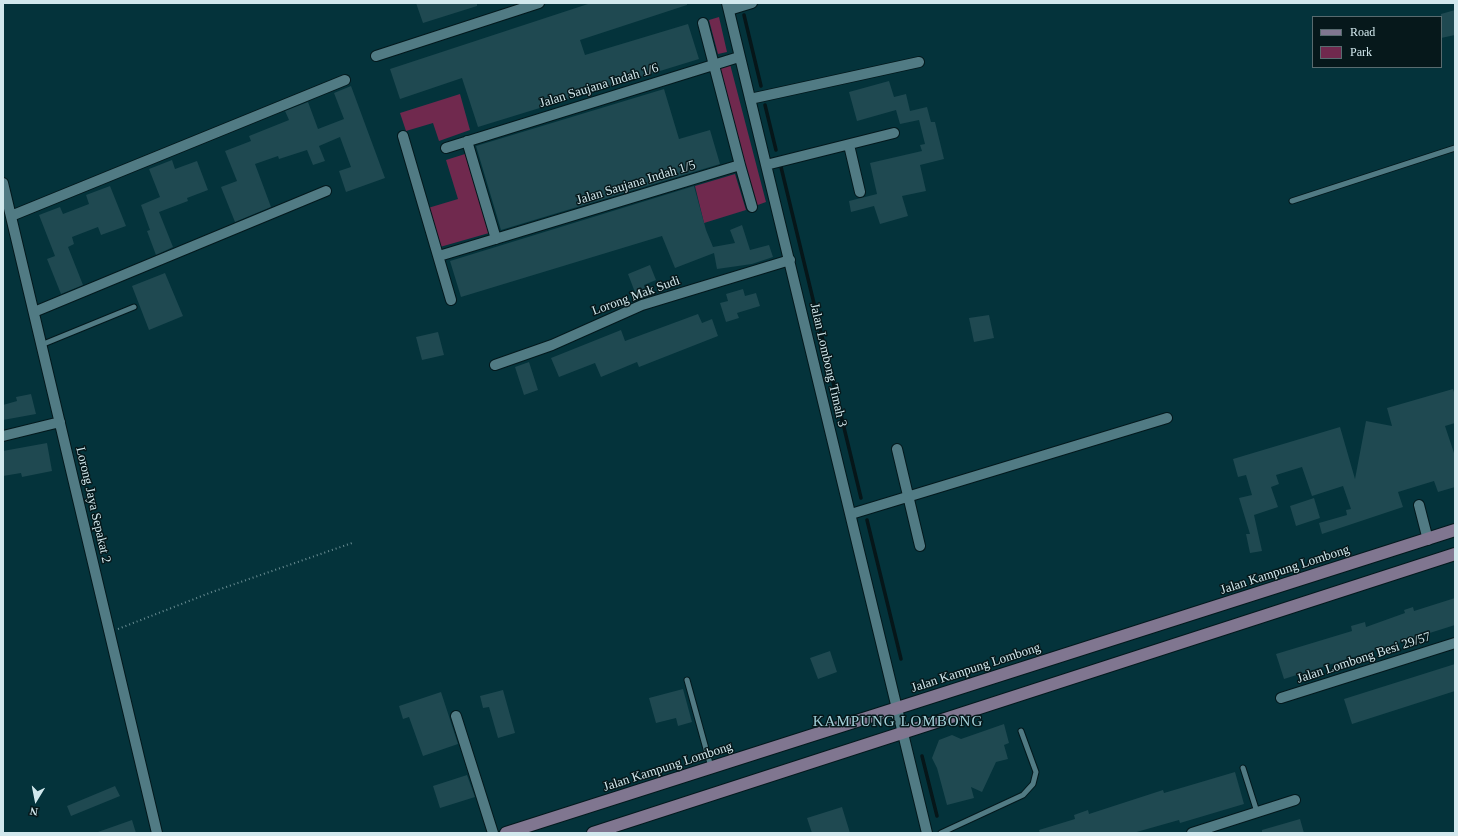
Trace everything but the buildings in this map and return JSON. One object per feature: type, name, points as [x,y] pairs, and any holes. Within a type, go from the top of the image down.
[{"type":"street","points":[[376,56],[539,3]]},
{"type":"street","points":[[728,6],[752,3]]},
{"type":"street","name":"Jalan Lombong Timah 3","points":[[728,6],[927,833]]},
{"type":"street","points":[[704,23],[752,207]]},
{"type":"street","name":"Jalan Saujana Indah 1/6","points":[[446,148],[739,56]]},
{"type":"street","points":[[750,99],[919,62]]},
{"type":"street","points":[[11,216],[345,80]]},
{"type":"street","points":[[766,165],[894,133]]},
{"type":"street","points":[[402,136],[451,300]]},
{"type":"street","points":[[467,141],[496,239]]},
{"type":"street","points":[[849,145],[860,192]]},
{"type":"street","name":"Jalan Saujana Indah 1/5","points":[[439,256],[740,165]]},
{"type":"street","name":"Lorong Jaya Sepakat 2","points":[[3,183],[157,833]]},
{"type":"street","points":[[34,312],[326,191]]},
{"type":"street","name":"Lorong Mak Sudi","points":[[494,365],[552,345],[642,305],[790,260]]},
{"type":"street","points":[[851,514],[1167,418]]},
{"type":"street","points":[[3,436],[60,422]]},
{"type":"street","points":[[897,449],[920,546]]},
{"type":"street","points":[[1419,505],[1428,540]]},
{"type":"street","name":"Jalan Kampung Lombong","points":[[506,833],[1428,540],[1455,530]]},
{"type":"street","points":[[593,833],[1455,554]]},
{"type":"street","name":"Jalan Lombong Besi 29/57","points":[[1281,698],[1455,643]]},
{"type":"street","points":[[456,716],[492,833]]},
{"type":"street","points":[[1192,833],[1295,800]]},
{"type":"lane","points":[[1292,201],[1455,148]]},
{"type":"lane","points":[[41,344],[134,307]]},
{"type":"lane","points":[[687,680],[711,768]]},
{"type":"lane","points":[[941,833],[1023,795],[1033,784],[1036,772],[1021,731]]},
{"type":"lane","points":[[1243,768],[1257,812]]},
{"type":"path","points":[[110,632],[212,592],[352,543]]},
{"type":"green space","points":[[719,17],[727,52],[718,54],[709,20]]},
{"type":"green space","points":[[730,64],[766,202],[755,206],[720,67]]},
{"type":"green space","points":[[460,94],[470,130],[439,141],[433,123],[406,131],[400,113]]},
{"type":"green space","points":[[465,154],[489,233],[440,247],[428,208],[458,199],[446,160]]},
{"type":"green space","points":[[735,174],[746,210],[704,223],[695,186]]},
{"type":"waterway","points":[[744,15],[761,86]]},
{"type":"waterway","points":[[765,105],[776,150]]},
{"type":"waterway","points":[[781,167],[861,498]]},
{"type":"waterway","points":[[867,520],[901,659]]},
{"type":"waterway","points":[[922,756],[937,816]]},
{"type":"district","name":"KAMPUNG LOMBONG","points":[[898,722]]}]
